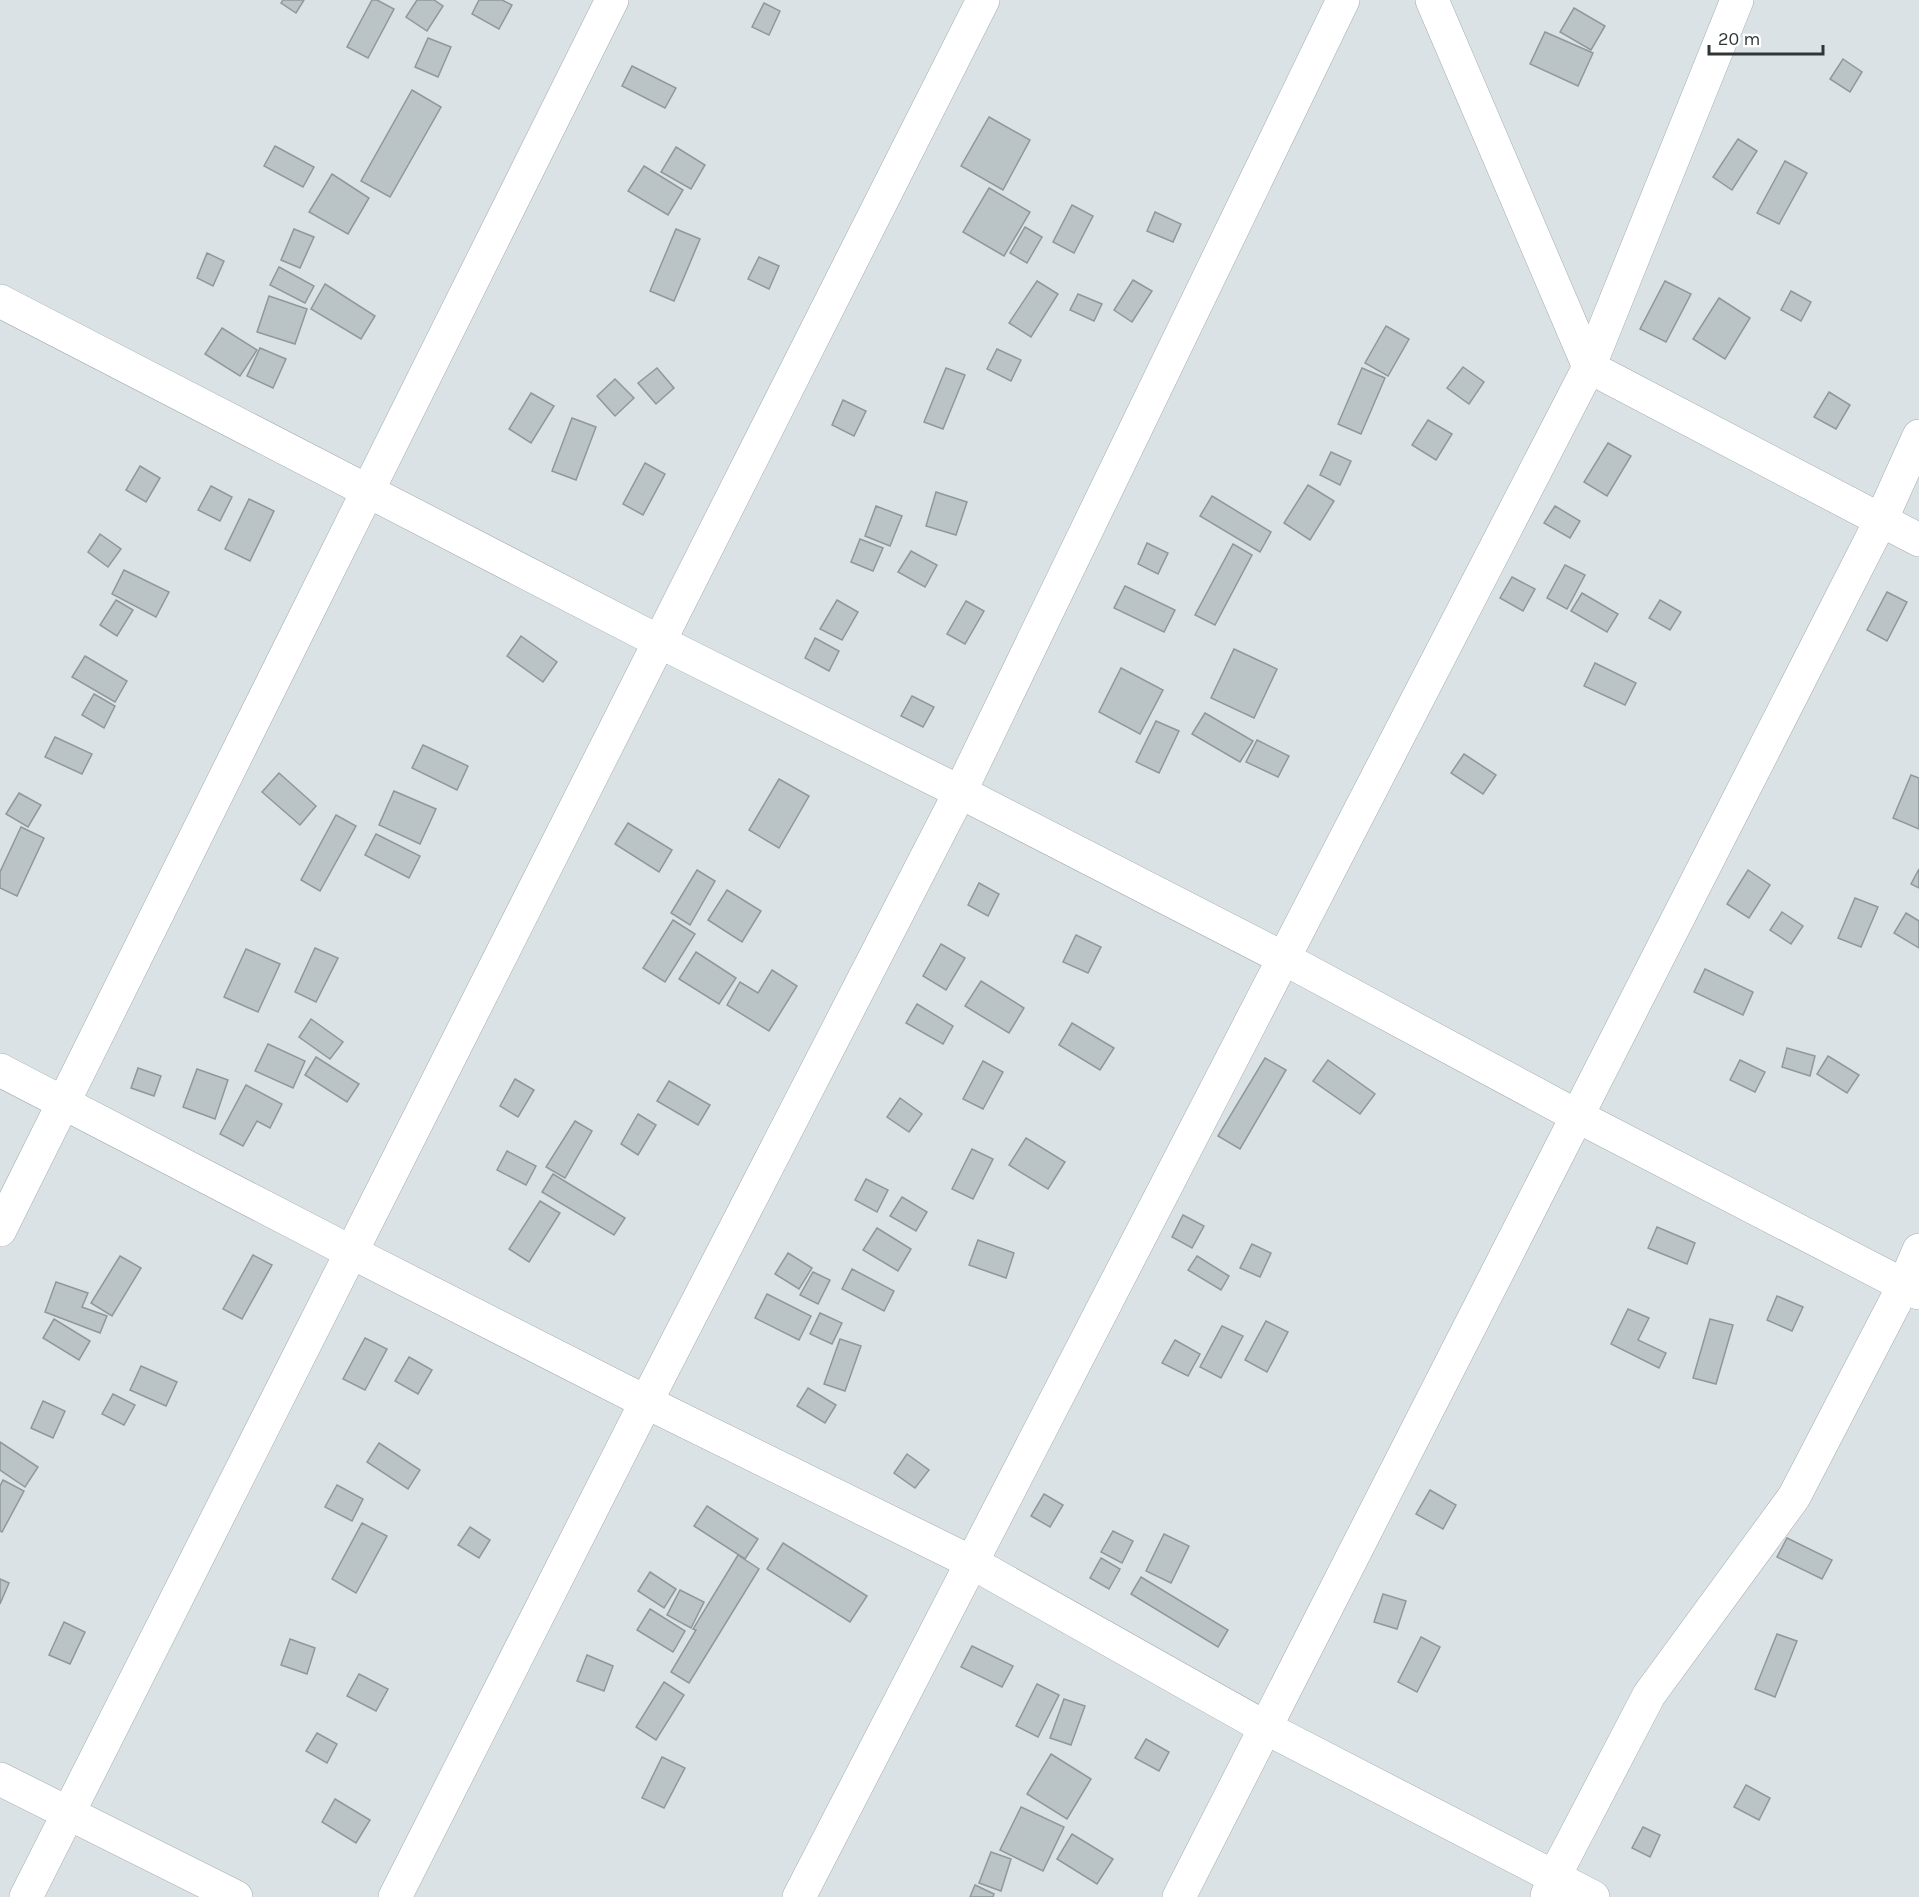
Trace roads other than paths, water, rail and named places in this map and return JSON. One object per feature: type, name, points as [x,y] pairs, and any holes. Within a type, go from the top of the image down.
[{"type":"street","points":[[0,1230],[612,0]]},
{"type":"street","points":[[26,1897],[983,0]]},
{"type":"street","points":[[395,1897],[645,1402],[960,792],[1343,0]]},
{"type":"street","points":[[1432,0],[1589,367],[1919,540]]},
{"type":"street","points":[[799,1897],[1589,367],[1737,0]]},
{"type":"street","points":[[0,302],[660,642],[960,792],[1284,959],[1577,1116],[1911,1289]]},
{"type":"street","points":[[1179,1897],[1881,520],[1919,436]]},
{"type":"street","points":[[0,1070],[645,1402],[971,1562],[1550,1887],[1593,1897]]},
{"type":"street","points":[[1550,1887],[1649,1695],[1794,1497],[1911,1289],[1919,1250]]},
{"type":"street","points":[[0,1779],[236,1897]]}]
